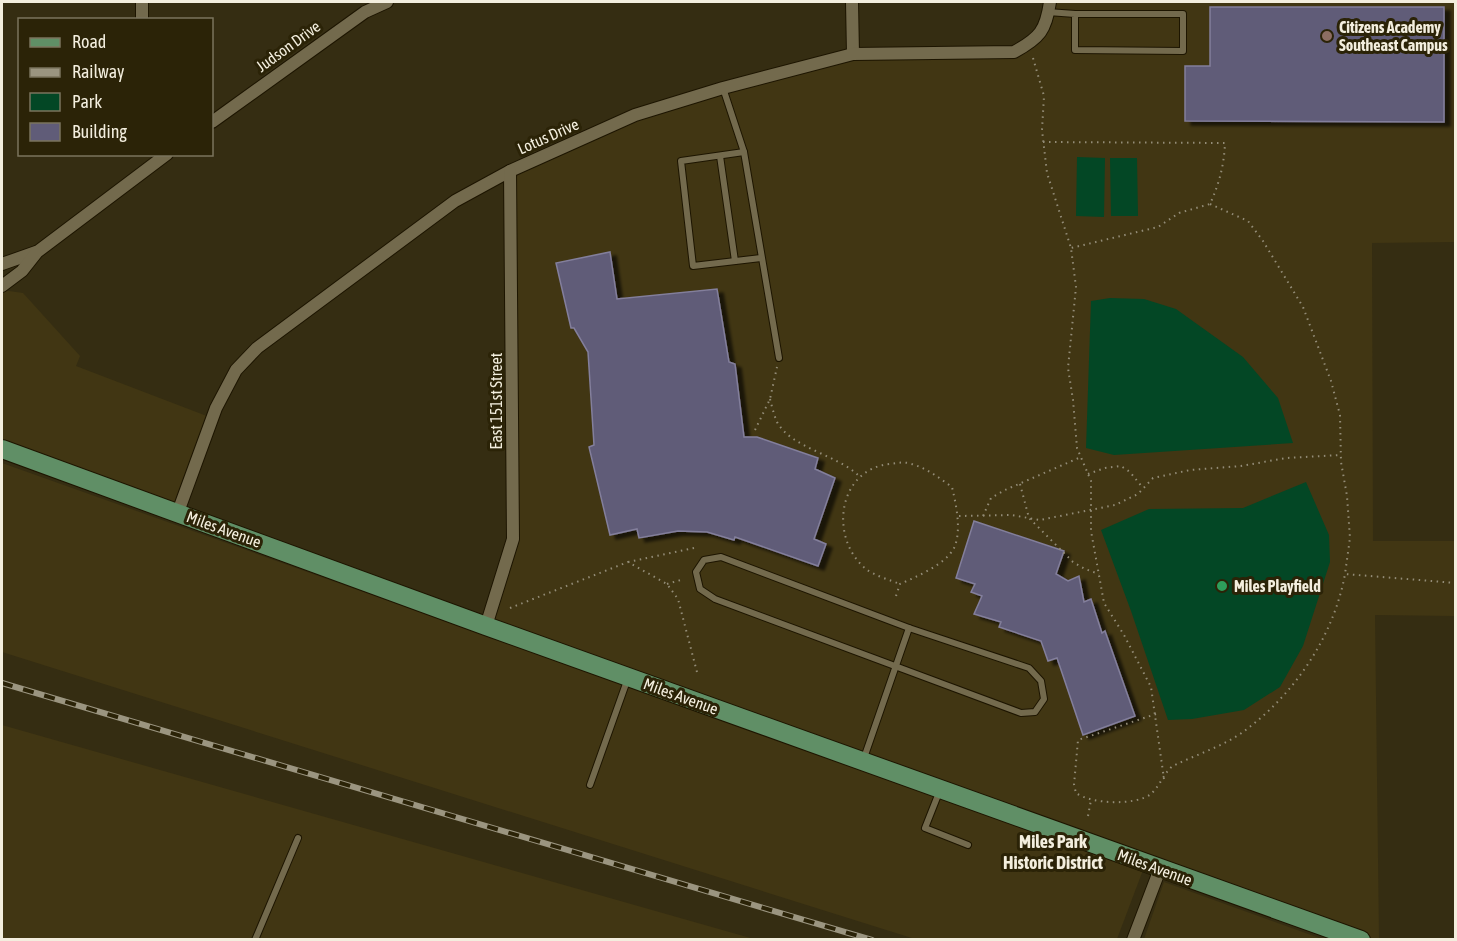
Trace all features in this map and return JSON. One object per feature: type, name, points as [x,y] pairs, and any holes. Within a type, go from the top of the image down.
[{"type":"main road","name":"Miles Avenue","points":[[2,448],[629,678],[1361,939]]},
{"type":"street","points":[[142,2],[142,18]]},
{"type":"street","name":"Judson Drive","points":[[213,121],[362,7],[387,2]]},
{"type":"street","points":[[852,2],[853,54]]},
{"type":"street","name":"Lotus Drive","points":[[178,512],[216,408],[236,370],[257,348],[455,201],[510,171],[635,115],[723,88],[853,54],[1014,52],[1033,42],[1043,30],[1049,7]]},
{"type":"street","points":[[4,282],[22,270],[37,252],[164,156]]},
{"type":"street","name":"East 151st Street","points":[[486,626],[513,539],[510,171]]},
{"type":"street","points":[[2,264],[37,252]]},
{"type":"street","points":[[1133,939],[1160,869]]},
{"type":"lane","points":[[1049,7],[1075,14],[1183,14],[1183,51],[1075,50],[1075,14]]},
{"type":"lane","points":[[723,88],[744,152],[779,358]]},
{"type":"lane","points":[[744,152],[681,161],[693,266],[761,258]]},
{"type":"lane","points":[[720,156],[735,261]]},
{"type":"lane","points":[[721,557],[909,628],[1029,668],[1041,681],[1044,699],[1035,712],[1022,713],[714,599],[700,589],[696,572],[704,560],[721,557]]},
{"type":"lane","points":[[863,762],[909,628]]},
{"type":"lane","points":[[590,785],[629,678]]},
{"type":"lane","points":[[940,789],[926,828],[968,845]]},
{"type":"lane","points":[[255,939],[298,838]]},
{"type":"path","points":[[1033,58],[1044,96],[1043,142],[1047,173],[1071,248],[1076,287],[1068,368],[1077,448],[1091,481],[1091,531],[1104,603],[1124,635],[1151,687],[1164,779]]},
{"type":"path","points":[[1043,142],[1225,143],[1224,163],[1210,204]]},
{"type":"path","points":[[1071,248],[1158,227],[1179,213],[1210,204],[1248,221],[1263,241],[1303,307],[1331,381],[1340,415],[1341,455],[1350,538],[1345,574],[1331,624],[1314,654],[1288,691],[1246,730],[1199,756],[1171,767],[1164,779],[1146,797],[1119,802],[1091,800],[1076,794],[1074,785],[1078,740],[1156,714]]},
{"type":"path","points":[[755,430],[770,399],[779,358]]},
{"type":"path","points":[[770,399],[778,423],[796,441],[851,468],[860,476]]},
{"type":"path","points":[[959,516],[1011,515],[1040,520],[1115,506],[1138,494],[1153,478],[1190,470],[1240,466],[1286,458],[1341,455]]},
{"type":"path","points":[[983,516],[990,498],[1081,456]]},
{"type":"path","points":[[896,596],[900,584],[933,569],[954,548],[959,516],[952,487],[929,470],[906,462],[876,465],[855,479],[845,501],[843,531],[852,554],[867,570],[900,584]]},
{"type":"path","points":[[1088,474],[1105,468],[1121,466],[1130,472],[1143,488]]},
{"type":"path","points":[[1020,484],[1029,518],[1073,562],[1099,574]]},
{"type":"path","points":[[510,608],[628,562],[694,548]]},
{"type":"path","points":[[628,562],[667,584],[678,599],[698,676]]},
{"type":"path","points":[[1345,574],[1455,583]]},
{"type":"path","points":[[667,584],[684,579]]},
{"type":"path","points":[[1088,816],[1091,800]]},
{"type":"shaded area","points":[[1050,2],[1455,2],[1455,242],[1372,243],[1373,541],[1456,541],[1455,616],[1375,615],[1379,939],[1362,939],[486,626],[513,539],[510,171],[635,115],[853,54],[1014,52],[1033,42]]},
{"type":"shaded area","points":[[2,290],[23,293],[80,356],[76,366],[212,418],[178,512],[2,449]]},
{"type":"shaded area","points":[[2,463],[1143,870],[1117,939],[915,939],[2,652]]},
{"type":"shaded area","points":[[2,725],[754,939],[2,939]]},
{"type":"shaded area","points":[[1164,882],[1322,939],[1144,939]]},
{"type":"green space","points":[[1077,157],[1105,158],[1104,217],[1076,216]]},
{"type":"green space","points":[[1110,158],[1137,158],[1138,216],[1111,216]]},
{"type":"green space","points":[[1110,298],[1144,299],[1176,309],[1243,357],[1278,398],[1293,443],[1114,455],[1086,448],[1091,301]]},
{"type":"green space","name":"Miles Playfield","points":[[1306,482],[1329,535],[1330,562],[1303,646],[1280,687],[1244,710],[1192,719],[1168,720],[1101,530],[1149,509],[1243,508]]},
{"type":"building","name":"Citizens Academy Southeast Campus","points":[[1210,7],[1444,7],[1444,122],[1185,121],[1185,66],[1210,66]]},
{"type":"building","points":[[610,252],[617,299],[717,289],[729,362],[735,364],[744,437],[757,437],[818,458],[815,469],[835,478],[814,539],[826,544],[818,566],[735,537],[734,540],[707,532],[678,531],[639,538],[637,529],[610,535],[589,447],[594,445],[588,352],[574,328],[571,328],[556,263]]},
{"type":"building","points":[[974,521],[1064,551],[1056,574],[1068,581],[1079,576],[1084,602],[1091,599],[1102,633],[1105,631],[1135,716],[1083,735],[1057,658],[1048,661],[1041,641],[999,627],[1001,622],[974,614],[982,596],[971,592],[975,584],[956,578]]},
{"type":"railway","points":[[2,683],[872,940]]},
{"type":"place","name":"Citizens Academy Southeast Campus","points":[[1327,36]]},
{"type":"place","name":"Miles Playfield","points":[[1222,586]]},
{"type":"district","name":"Miles Park Historic District","points":[[1053,852]]}]
